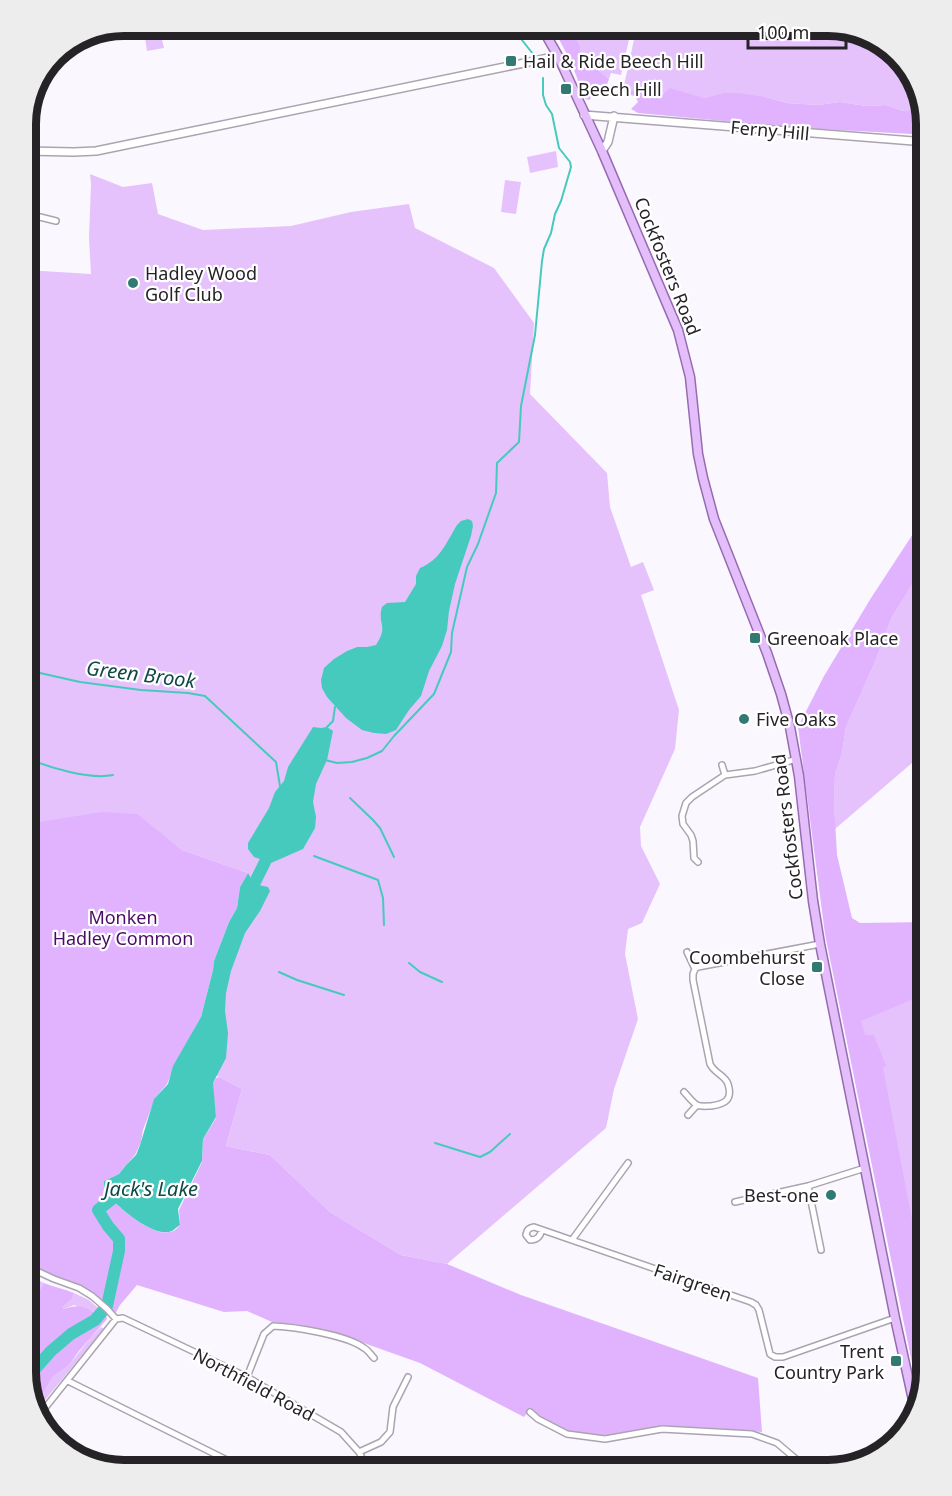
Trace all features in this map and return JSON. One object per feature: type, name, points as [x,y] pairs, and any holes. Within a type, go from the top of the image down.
[{"type":"main road","name":"Cockfosters Road","points":[[547,36],[602,151],[678,330],[690,377],[699,454],[708,498],[714,519],[775,674],[790,727],[797,759],[820,944],[912,1397]]},
{"type":"street","points":[[36,151],[96,151],[558,56]]},
{"type":"street","name":"Ferny Hill","points":[[584,115],[916,141]]},
{"type":"street","points":[[602,151],[608,142],[614,116]]},
{"type":"street","points":[[36,217],[56,222]]},
{"type":"street","points":[[698,862],[694,858],[693,841],[683,824],[683,810],[686,803],[725,775],[755,771],[797,759]]},
{"type":"street","points":[[722,765],[725,775]]},
{"type":"street","points":[[695,969],[820,944]]},
{"type":"street","points":[[684,1092],[697,1105],[708,1106],[723,1103],[730,1092],[727,1080],[710,1064],[693,980],[695,969],[687,952]]},
{"type":"street","points":[[688,1114],[697,1105]]},
{"type":"street","points":[[572,1240],[628,1163]]},
{"type":"street","points":[[735,1202],[808,1186],[865,1168]]},
{"type":"street","points":[[808,1186],[821,1250]]},
{"type":"street","name":"Fairgreen","points":[[542,1230],[751,1302],[759,1310],[771,1354],[779,1358],[895,1318]]},
{"type":"street","points":[[36,1271],[79,1288],[120,1318],[44,1409]]},
{"type":"street","name":"Northfield Road","points":[[120,1318],[247,1377],[341,1432],[363,1460]]},
{"type":"street","points":[[247,1377],[264,1334],[273,1326],[289,1327],[349,1340],[365,1348],[374,1358]]},
{"type":"street","points":[[359,1452],[381,1442],[390,1432],[393,1407],[408,1377]]},
{"type":"street","points":[[68,1381],[227,1460]]},
{"type":"street","points":[[530,1412],[538,1419],[567,1434],[605,1439],[662,1429],[752,1434],[777,1443],[797,1460]]},
{"type":"shaded area","points":[[145,36],[161,36],[164,48],[147,51]]},
{"type":"shaded area","points":[[575,36],[630,36],[621,75],[611,73],[609,79],[590,63],[581,62],[580,45]]},
{"type":"shaded area","points":[[635,36],[834,36],[867,45],[886,58],[907,85],[914,109],[913,112],[903,111],[886,105],[866,106],[840,102],[818,105],[787,103],[762,96],[722,93],[706,98],[623,90]]},
{"type":"shaded area","points":[[556,151],[558,167],[530,173],[527,157]]},
{"type":"shaded area","points":[[90,174],[123,187],[152,183],[158,214],[203,230],[291,226],[351,212],[409,204],[415,228],[494,268],[534,323],[530,394],[607,473],[610,507],[631,567],[643,562],[654,590],[641,595],[679,710],[675,749],[640,827],[641,846],[660,884],[642,923],[628,929],[625,954],[638,1019],[614,1089],[606,1128],[447,1264],[401,1255],[330,1212],[270,1155],[226,1146],[242,1089],[217,1076],[209,1066],[248,873],[182,850],[165,837],[36,917],[36,271],[91,274],[89,238]]},
{"type":"shaded area","points":[[505,180],[521,182],[516,214],[501,212]]},
{"type":"shaded area","points":[[916,578],[916,760],[835,829],[835,775],[842,753],[846,727],[892,617]]},
{"type":"shaded area","points":[[916,937],[915,1379],[847,1038],[864,1035],[860,1021]]},
{"type":"shaded area","points":[[36,1279],[44,1283],[36,1295]]},
{"type":"shaded area","points":[[74,1293],[89,1300],[98,1308],[93,1312],[74,1305],[64,1309],[63,1307],[73,1298]]},
{"type":"shaded area","points":[[101,1327],[104,1329],[42,1403],[40,1396],[53,1377],[69,1365]]},
{"type":"green space","points":[[557,36],[575,36],[580,45],[582,62],[590,63],[609,79],[606,87],[596,84],[590,100],[585,99],[571,62]]},
{"type":"green space","points":[[670,88],[705,98],[722,93],[736,93],[762,96],[787,103],[818,105],[840,102],[866,106],[886,105],[903,111],[912,111],[914,108],[916,132],[912,134],[800,128],[638,113],[631,109],[638,102],[629,92],[632,90],[663,94]]},
{"type":"green space","points":[[916,529],[916,578],[892,617],[846,727],[842,753],[835,775],[834,803],[837,855],[852,918],[860,923],[916,922],[916,1000],[861,1021],[865,1035],[874,1035],[886,1066],[883,1068],[916,1241],[915,1379],[825,934],[798,727],[824,676]]},
{"type":"green space","name":"Monken Hadley Common","points":[[102,812],[137,814],[182,850],[248,873],[240,887],[237,908],[214,961],[201,1017],[174,1066],[167,1084],[155,1098],[135,1155],[119,1174],[104,1181],[104,1193],[127,1213],[156,1231],[173,1231],[180,1225],[179,1210],[202,1162],[203,1139],[216,1118],[213,1083],[219,1077],[242,1089],[226,1146],[270,1155],[330,1212],[401,1255],[447,1264],[521,1295],[758,1378],[762,1432],[661,1426],[603,1436],[568,1431],[530,1409],[524,1417],[420,1363],[330,1331],[272,1322],[247,1311],[224,1312],[137,1285],[114,1316],[92,1296],[36,1268],[36,822]]},
{"type":"green space","points":[[44,1283],[74,1293],[73,1298],[63,1307],[64,1309],[79,1306],[93,1312],[98,1308],[107,1319],[69,1365],[53,1377],[40,1396],[36,1372],[36,1295]]},
{"type":"water","points":[[468,519],[472,521],[473,526],[455,584],[447,630],[421,696],[396,730],[386,734],[362,730],[346,718],[327,697],[321,680],[324,668],[347,651],[357,647],[376,645],[382,633],[382,607],[387,603],[405,602],[416,584],[416,576],[420,568],[438,556],[457,525]]},
{"type":"water","points":[[313,727],[327,727],[333,731],[327,760],[316,784],[313,802],[316,817],[315,828],[303,849],[271,863],[254,857],[248,849],[248,843],[269,808],[275,792],[284,781],[288,767]]},
{"type":"water","name":"Jack's Lake","points":[[248,873],[254,884],[268,887],[270,891],[245,933],[231,971],[226,993],[225,1011],[228,1033],[226,1058],[213,1083],[216,1117],[203,1139],[202,1161],[178,1209],[180,1225],[172,1231],[155,1230],[145,1226],[104,1193],[104,1181],[119,1174],[136,1155],[154,1099],[168,1084],[173,1066],[201,1017],[214,961],[237,908],[240,887]]},
{"type":"waterway","points":[[519,36],[533,54]]},
{"type":"waterway","points":[[325,760],[337,763],[352,762],[382,751],[434,694],[451,652],[452,633],[467,567],[478,544],[496,493],[497,463],[519,442],[521,406],[535,335],[544,249],[571,167],[570,162],[559,148],[552,114],[543,95],[543,78]]},
{"type":"waterway","name":"Green Brook","points":[[36,673],[80,682],[205,696],[276,762],[280,786]]},
{"type":"waterway","points":[[327,727],[333,721],[335,707]]},
{"type":"waterway","points":[[36,762],[57,769],[92,776],[113,775]]},
{"type":"waterway","points":[[350,798],[380,828],[394,857]]},
{"type":"waterway","points":[[314,856],[378,880],[383,898],[384,925]]},
{"type":"waterway","points":[[254,884],[265,862]]},
{"type":"waterway","points":[[409,963],[420,972],[442,982]]},
{"type":"waterway","points":[[279,972],[344,995]]},
{"type":"waterway","points":[[435,1143],[480,1157],[490,1152],[510,1134]]},
{"type":"waterway","points":[[36,1368],[51,1351],[71,1334],[95,1320],[107,1306],[119,1251],[119,1239],[98,1210],[112,1199]]},
{"type":"place","name":"Hail & Ride Beech Hill","points":[[511,61]]},
{"type":"place","name":"Beech Hill","points":[[566,89]]},
{"type":"place","name":"Hadley Wood Golf Club","points":[[133,283]]},
{"type":"place","name":"Greenoak Place","points":[[755,638]]},
{"type":"place","name":"Five Oaks","points":[[744,719]]},
{"type":"place","name":"Coombehurst Close","points":[[817,967]]},
{"type":"place","name":"Best-one","points":[[831,1195]]},
{"type":"place","name":"Trent Country Park","points":[[896,1361]]}]
